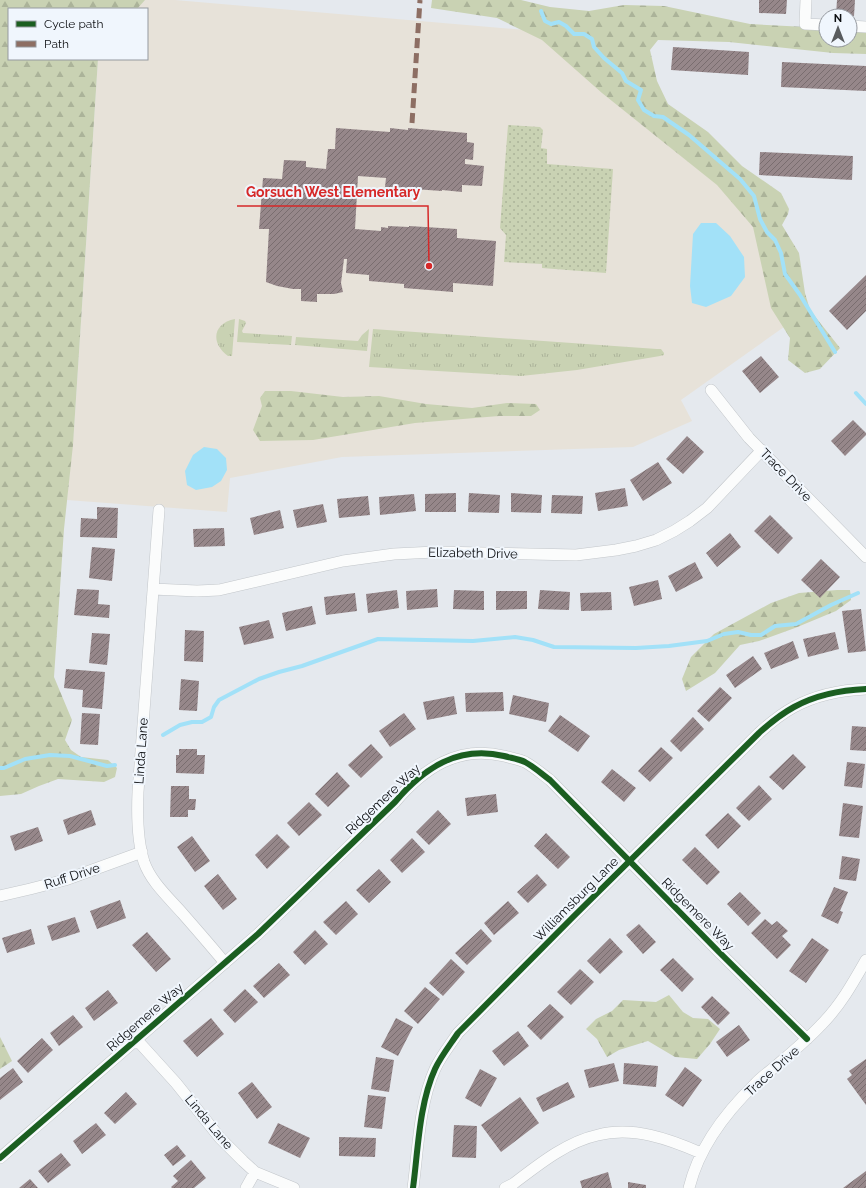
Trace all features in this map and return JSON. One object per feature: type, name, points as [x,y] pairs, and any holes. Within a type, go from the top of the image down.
[{"type":"street","points":[[806,0],[806,24],[818,25]]},
{"type":"street","name":"Trace Drive","points":[[711,390],[749,438],[866,556]]},
{"type":"street","name":"Elizabeth Drive","points":[[153,589],[190,591],[219,590],[343,562],[394,554],[435,552],[576,555],[636,546],[656,540],[690,521],[707,508],[762,450]]},
{"type":"street","name":"Linda Lane","points":[[159,510],[137,821],[142,852],[147,868],[158,885],[225,963]]},
{"type":"street","name":"Williamsburg Lane","points":[[413,1188],[428,1089],[444,1052],[458,1033],[744,747],[775,719],[795,706],[814,698],[837,692],[866,689]]},
{"type":"street","name":"Ridgemere Way","points":[[0,1158],[258,934],[395,802],[408,786],[434,766],[459,756],[483,753],[495,754],[520,760],[538,770],[550,780],[807,1039]]},
{"type":"street","name":"Ruff Drive","points":[[0,896],[30,890],[65,880],[142,852]]},
{"type":"street","name":"Trace Drive","points":[[689,1188],[691,1178],[701,1153],[723,1119],[755,1083],[822,1025],[847,993],[866,960]]},
{"type":"street","name":"Linda Lane","points":[[136,1040],[176,1083],[220,1138],[243,1161],[255,1172],[294,1188]]},
{"type":"street","points":[[505,1188],[560,1151],[597,1135],[614,1132],[640,1133],[667,1139],[701,1153]]},
{"type":"street","points":[[246,1188],[255,1172]]},
{"type":"shaded area","points":[[101,0],[175,0],[549,32],[757,210],[791,322],[681,400],[692,421],[633,447],[342,457],[230,478],[227,512],[67,500],[74,430],[98,60],[148,60],[148,8],[101,8]]},
{"type":"green space","points":[[0,0],[145,0],[138,8],[8,8],[8,60],[98,60],[73,445],[64,529],[54,677],[72,720],[65,740],[71,750],[81,757],[108,760],[117,768],[115,777],[104,782],[58,779],[21,794],[0,796]]},
{"type":"green space","points":[[432,0],[521,0],[550,7],[589,11],[624,5],[664,6],[750,24],[818,28],[818,48],[858,48],[858,30],[866,30],[866,54],[833,53],[729,42],[658,40],[650,50],[657,81],[668,104],[708,132],[742,166],[781,193],[789,209],[782,225],[799,253],[805,293],[810,310],[840,348],[820,369],[805,373],[788,360],[790,338],[771,308],[753,227],[717,185],[602,93],[542,40],[497,18],[431,8]]},
{"type":"green space","points":[[508,125],[540,127],[543,130],[541,148],[547,149],[547,164],[613,169],[606,273],[542,268],[542,264],[504,262],[506,235],[500,228]]},
{"type":"green space","points":[[235,319],[232,356],[228,356],[218,345],[216,334],[222,325]]},
{"type":"green space","points":[[239,319],[245,321],[246,323],[242,331],[243,333],[292,336],[291,345],[237,342]]},
{"type":"green space","points":[[369,329],[367,351],[295,345],[296,337],[358,341]]},
{"type":"green space","points":[[373,329],[661,349],[664,355],[577,370],[521,376],[369,367]]},
{"type":"green space","points":[[265,391],[291,391],[343,397],[379,396],[426,404],[472,408],[507,403],[536,404],[540,410],[531,416],[499,416],[415,423],[313,440],[260,441],[253,430],[262,406],[260,398]]},
{"type":"green space","points":[[850,590],[851,600],[836,611],[795,628],[759,641],[740,645],[715,673],[686,691],[682,679],[691,657],[714,634],[771,603],[799,593]]},
{"type":"green space","points":[[669,995],[683,1012],[693,1018],[708,1019],[720,1029],[697,1059],[675,1057],[648,1041],[619,1050],[607,1057],[597,1039],[586,1029],[596,1019],[612,1011],[623,1000],[656,1002]]},
{"type":"green space","points":[[0,1037],[12,1061],[0,1069]]},
{"type":"water","points":[[701,223],[716,223],[730,236],[744,257],[745,277],[731,296],[706,307],[692,303],[690,286],[693,234]]},
{"type":"water","points":[[204,447],[217,449],[226,458],[227,470],[221,481],[212,487],[196,490],[187,485],[185,471],[193,455]]},
{"type":"building","points":[[759,0],[787,0],[786,14],[759,13]]},
{"type":"building","points":[[837,0],[855,0],[854,8],[836,8]]},
{"type":"building","points":[[673,47],[749,52],[748,75],[671,70]]},
{"type":"building","points":[[782,62],[866,66],[866,91],[781,87]]},
{"type":"building","points":[[336,128],[390,132],[390,128],[408,130],[408,128],[467,133],[467,142],[474,143],[473,160],[465,159],[465,164],[484,166],[482,186],[462,185],[462,192],[385,187],[386,178],[358,176],[355,229],[381,231],[381,227],[388,228],[388,226],[409,226],[457,229],[457,238],[496,241],[493,286],[453,283],[453,292],[404,288],[404,284],[369,281],[369,275],[346,273],[347,259],[344,259],[341,283],[343,292],[334,294],[317,294],[317,302],[301,301],[301,289],[277,286],[266,282],[269,229],[259,229],[263,178],[282,179],[284,160],[306,161],[306,167],[326,169],[328,149],[335,149]]},
{"type":"building","points":[[760,152],[853,156],[852,180],[759,175]]},
{"type":"building","points":[[866,275],[866,311],[847,330],[829,311]]},
{"type":"building","points":[[761,356],[779,377],[760,393],[742,371]]},
{"type":"building","points":[[853,420],[866,433],[866,435],[845,456],[831,441]]},
{"type":"building","points":[[687,436],[704,452],[683,474],[666,459]]},
{"type":"building","points":[[658,462],[672,483],[643,501],[630,480]]},
{"type":"building","points":[[625,488],[628,506],[598,511],[595,493]]},
{"type":"building","points":[[456,493],[456,512],[425,512],[425,494]]},
{"type":"building","points":[[469,493],[500,495],[499,513],[468,512]]},
{"type":"building","points":[[511,493],[542,495],[541,513],[511,512]]},
{"type":"building","points":[[414,494],[416,511],[380,515],[379,497]]},
{"type":"building","points":[[552,495],[583,496],[582,514],[551,513]]},
{"type":"building","points":[[368,496],[370,515],[339,518],[337,499]]},
{"type":"building","points":[[323,504],[327,522],[297,528],[293,510]]},
{"type":"building","points":[[97,507],[118,508],[117,538],[80,537],[81,518],[97,519]]},
{"type":"building","points":[[280,510],[284,528],[254,535],[250,518]]},
{"type":"building","points":[[770,515],[793,538],[778,554],[754,531]]},
{"type":"building","points":[[224,528],[225,546],[194,547],[193,529]]},
{"type":"building","points":[[730,533],[741,547],[717,567],[706,553]]},
{"type":"building","points":[[92,547],[115,549],[112,581],[89,578]]},
{"type":"building","points":[[821,559],[840,577],[820,598],[801,580]]},
{"type":"building","points":[[695,562],[703,578],[676,592],[668,576]]},
{"type":"building","points":[[658,580],[662,599],[634,606],[629,587]]},
{"type":"building","points":[[77,589],[99,590],[98,604],[110,605],[109,618],[74,615]]},
{"type":"building","points":[[437,589],[438,607],[407,610],[406,591]]},
{"type":"building","points":[[397,590],[399,608],[368,613],[366,594]]},
{"type":"building","points":[[454,590],[484,591],[484,610],[453,609]]},
{"type":"building","points":[[540,590],[570,592],[569,610],[538,609]]},
{"type":"building","points":[[496,591],[527,591],[527,609],[496,610]]},
{"type":"building","points":[[611,592],[612,610],[581,611],[580,593]]},
{"type":"building","points":[[355,593],[357,611],[326,615],[324,597]]},
{"type":"building","points":[[312,606],[316,624],[286,631],[282,613]]},
{"type":"building","points":[[861,609],[866,651],[848,653],[842,611]]},
{"type":"building","points":[[269,620],[274,638],[244,645],[239,627]]},
{"type":"building","points":[[185,630],[204,631],[203,662],[184,661]]},
{"type":"building","points":[[835,632],[839,649],[808,657],[803,639]]},
{"type":"building","points":[[92,633],[110,634],[107,665],[89,663]]},
{"type":"building","points":[[793,641],[799,658],[771,669],[764,653]]},
{"type":"building","points":[[753,656],[762,669],[735,688],[726,675]]},
{"type":"building","points":[[66,669],[105,672],[102,709],[82,707],[83,690],[64,688]]},
{"type":"building","points":[[181,679],[199,681],[197,711],[179,710]]},
{"type":"building","points":[[720,687],[732,698],[709,722],[697,711]]},
{"type":"building","points":[[503,692],[504,711],[466,712],[465,693]]},
{"type":"building","points":[[513,695],[549,703],[546,722],[509,714]]},
{"type":"building","points":[[454,696],[457,714],[427,720],[423,702]]},
{"type":"building","points":[[82,713],[100,714],[98,745],[80,744]]},
{"type":"building","points":[[404,713],[416,729],[390,747],[379,731]]},
{"type":"building","points":[[560,715],[590,736],[578,752],[548,731]]},
{"type":"building","points":[[693,717],[704,729],[681,752],[670,741]]},
{"type":"building","points":[[852,726],[866,727],[866,751],[850,750]]},
{"type":"building","points":[[371,744],[383,757],[361,778],[348,765]]},
{"type":"building","points":[[661,747],[673,758],[650,782],[638,771]]},
{"type":"building","points":[[179,749],[197,749],[197,755],[205,755],[204,774],[176,773],[176,755],[179,755]]},
{"type":"building","points":[[793,754],[806,767],[783,790],[769,777]]},
{"type":"building","points":[[847,762],[865,764],[862,788],[844,786]]},
{"type":"building","points":[[612,769],[636,788],[624,802],[601,782]]},
{"type":"building","points":[[337,772],[350,786],[328,807],[315,794]]},
{"type":"building","points":[[759,785],[772,799],[749,821],[736,808]]},
{"type":"building","points":[[171,786],[189,786],[189,799],[196,799],[195,810],[188,810],[188,817],[170,817]]},
{"type":"building","points":[[496,794],[498,812],[467,816],[465,798]]},
{"type":"building","points":[[309,802],[322,815],[299,836],[287,823]]},
{"type":"building","points":[[843,803],[863,806],[859,838],[839,836]]},
{"type":"building","points":[[91,810],[96,825],[68,835],[63,820]]},
{"type":"building","points":[[438,810],[451,824],[429,845],[416,832]]},
{"type":"building","points":[[728,813],[741,826],[718,849],[705,835]]},
{"type":"building","points":[[38,827],[43,841],[15,851],[10,836]]},
{"type":"building","points":[[546,833],[570,857],[558,869],[534,846]]},
{"type":"building","points":[[277,834],[290,847],[267,869],[255,855]]},
{"type":"building","points":[[192,836],[210,861],[195,872],[177,847]]},
{"type":"building","points":[[412,838],[425,852],[402,873],[390,860]]},
{"type":"building","points":[[695,847],[720,872],[707,885],[682,860]]},
{"type":"building","points":[[842,856],[860,859],[856,881],[839,879]]},
{"type":"building","points":[[379,869],[391,882],[369,903],[356,890]]},
{"type":"building","points":[[218,874],[237,899],[223,910],[204,886]]},
{"type":"building","points":[[537,874],[547,885],[528,903],[517,892]]},
{"type":"building","points":[[834,887],[848,892],[840,911],[843,912],[838,924],[821,916]]},
{"type":"building","points":[[740,892],[761,913],[748,926],[727,904]]},
{"type":"building","points":[[120,900],[126,918],[97,929],[90,911]]},
{"type":"building","points":[[346,901],[358,914],[336,935],[323,922]]},
{"type":"building","points":[[508,901],[519,913],[494,935],[484,923]]},
{"type":"building","points":[[75,917],[80,932],[52,941],[47,926]]},
{"type":"building","points":[[765,919],[772,925],[777,921],[788,931],[782,936],[791,945],[777,959],[751,933]]},
{"type":"building","points":[[639,924],[656,942],[643,954],[626,935]]},
{"type":"building","points":[[31,929],[35,944],[7,953],[2,938]]},
{"type":"building","points":[[481,929],[492,941],[467,965],[455,953]]},
{"type":"building","points":[[315,930],[328,944],[305,965],[293,952]]},
{"type":"building","points":[[147,932],[171,959],[156,972],[132,945]]},
{"type":"building","points":[[610,938],[623,952],[600,974],[587,961]]},
{"type":"building","points":[[812,938],[829,950],[806,983],[789,971]]},
{"type":"building","points":[[673,958],[694,979],[682,992],[660,970]]},
{"type":"building","points":[[451,959],[465,972],[443,996],[429,983]]},
{"type":"building","points":[[279,963],[290,975],[264,998],[253,986]]},
{"type":"building","points":[[580,969],[594,982],[571,1005],[557,992]]},
{"type":"building","points":[[425,987],[440,999],[418,1024],[404,1011]]},
{"type":"building","points":[[245,989],[258,1002],[235,1023],[223,1010]]},
{"type":"building","points":[[108,990],[118,1003],[94,1021],[85,1008]]},
{"type":"building","points":[[712,996],[730,1013],[718,1025],[701,1007]]},
{"type":"building","points":[[550,1004],[564,1017],[541,1040],[527,1026]]},
{"type":"building","points":[[73,1015],[83,1027],[59,1046],[50,1033]]},
{"type":"building","points":[[211,1018],[224,1034],[197,1057],[183,1041]]},
{"type":"building","points":[[396,1018],[413,1027],[398,1056],[381,1047]]},
{"type":"building","points":[[739,1025],[750,1040],[727,1057],[716,1042]]},
{"type":"building","points":[[518,1031],[529,1046],[504,1066],[492,1051]]},
{"type":"building","points":[[42,1038],[53,1050],[28,1073],[17,1061]]},
{"type":"building","points":[[376,1057],[394,1060],[389,1092],[371,1089]]},
{"type":"building","points":[[866,1059],[866,1105],[847,1079],[852,1075],[849,1071]]},
{"type":"building","points":[[614,1063],[619,1081],[589,1088],[584,1070]]},
{"type":"building","points":[[624,1063],[658,1066],[656,1087],[623,1084]]},
{"type":"building","points":[[685,1067],[702,1080],[683,1107],[665,1095]]},
{"type":"building","points":[[13,1068],[23,1082],[0,1100],[0,1078]]},
{"type":"building","points":[[480,1069],[497,1078],[481,1107],[465,1098]]},
{"type":"building","points":[[252,1082],[272,1107],[257,1119],[238,1093]]},
{"type":"building","points":[[568,1082],[575,1097],[543,1112],[536,1098]]},
{"type":"building","points":[[126,1092],[137,1104],[115,1124],[104,1113]]},
{"type":"building","points":[[368,1095],[386,1097],[382,1129],[364,1127]]},
{"type":"building","points":[[520,1097],[539,1123],[501,1152],[481,1125]]},
{"type":"building","points":[[96,1123],[106,1135],[82,1154],[73,1141]]},
{"type":"building","points":[[278,1123],[310,1138],[300,1158],[268,1143]]},
{"type":"building","points":[[454,1125],[477,1126],[476,1158],[452,1157]]},
{"type":"building","points":[[339,1137],[376,1138],[375,1157],[339,1156]]},
{"type":"building","points":[[177,1145],[186,1156],[173,1166],[164,1155]]},
{"type":"building","points":[[61,1153],[71,1165],[48,1183],[38,1171]]},
{"type":"building","points":[[191,1160],[206,1178],[194,1188],[172,1188],[171,1187],[178,1181],[173,1176]]},
{"type":"building","points":[[866,1171],[866,1188],[843,1188]]},
{"type":"building","points":[[608,1172],[612,1188],[582,1188],[580,1181]]},
{"type":"building","points":[[30,1179],[38,1188],[19,1188]]},
{"type":"building","points":[[628,1182],[646,1185],[646,1188],[628,1188]]},
{"type":"waterway","points":[[541,11],[545,21],[551,24],[559,22],[566,26],[574,34],[584,34],[592,39],[594,47],[604,58],[622,73],[626,81],[641,90],[638,100],[644,110],[654,116],[663,117],[689,135],[740,179],[754,196],[760,219],[767,232],[775,240],[781,253],[785,274],[800,295],[835,352]]},
{"type":"waterway","points":[[856,393],[866,404]]},
{"type":"waterway","points":[[163,735],[180,725],[192,722],[202,722],[211,717],[214,707],[219,700],[259,679],[302,666],[378,639],[473,641],[515,637],[533,640],[554,647],[636,648],[669,646],[707,641],[724,634],[738,632],[751,635],[761,635],[775,626],[796,624],[831,605],[858,593]]},
{"type":"waterway","points":[[0,768],[4,768],[25,759],[50,755],[70,756],[107,766],[115,765]]},
{"type":"marked path","points":[[412,123],[420,0]]},
{"type":"cycle path","points":[[413,1188],[422,1112],[430,1083],[440,1060],[458,1033],[573,917],[767,726],[789,710],[811,699],[838,692],[866,689]]},
{"type":"cycle path","points":[[0,1158],[258,934],[418,779],[443,762],[472,754],[487,753],[520,760],[532,766],[550,780],[807,1039]]},
{"type":"place","name":"Gorsuch West Elementary","points":[[429,266]]}]
